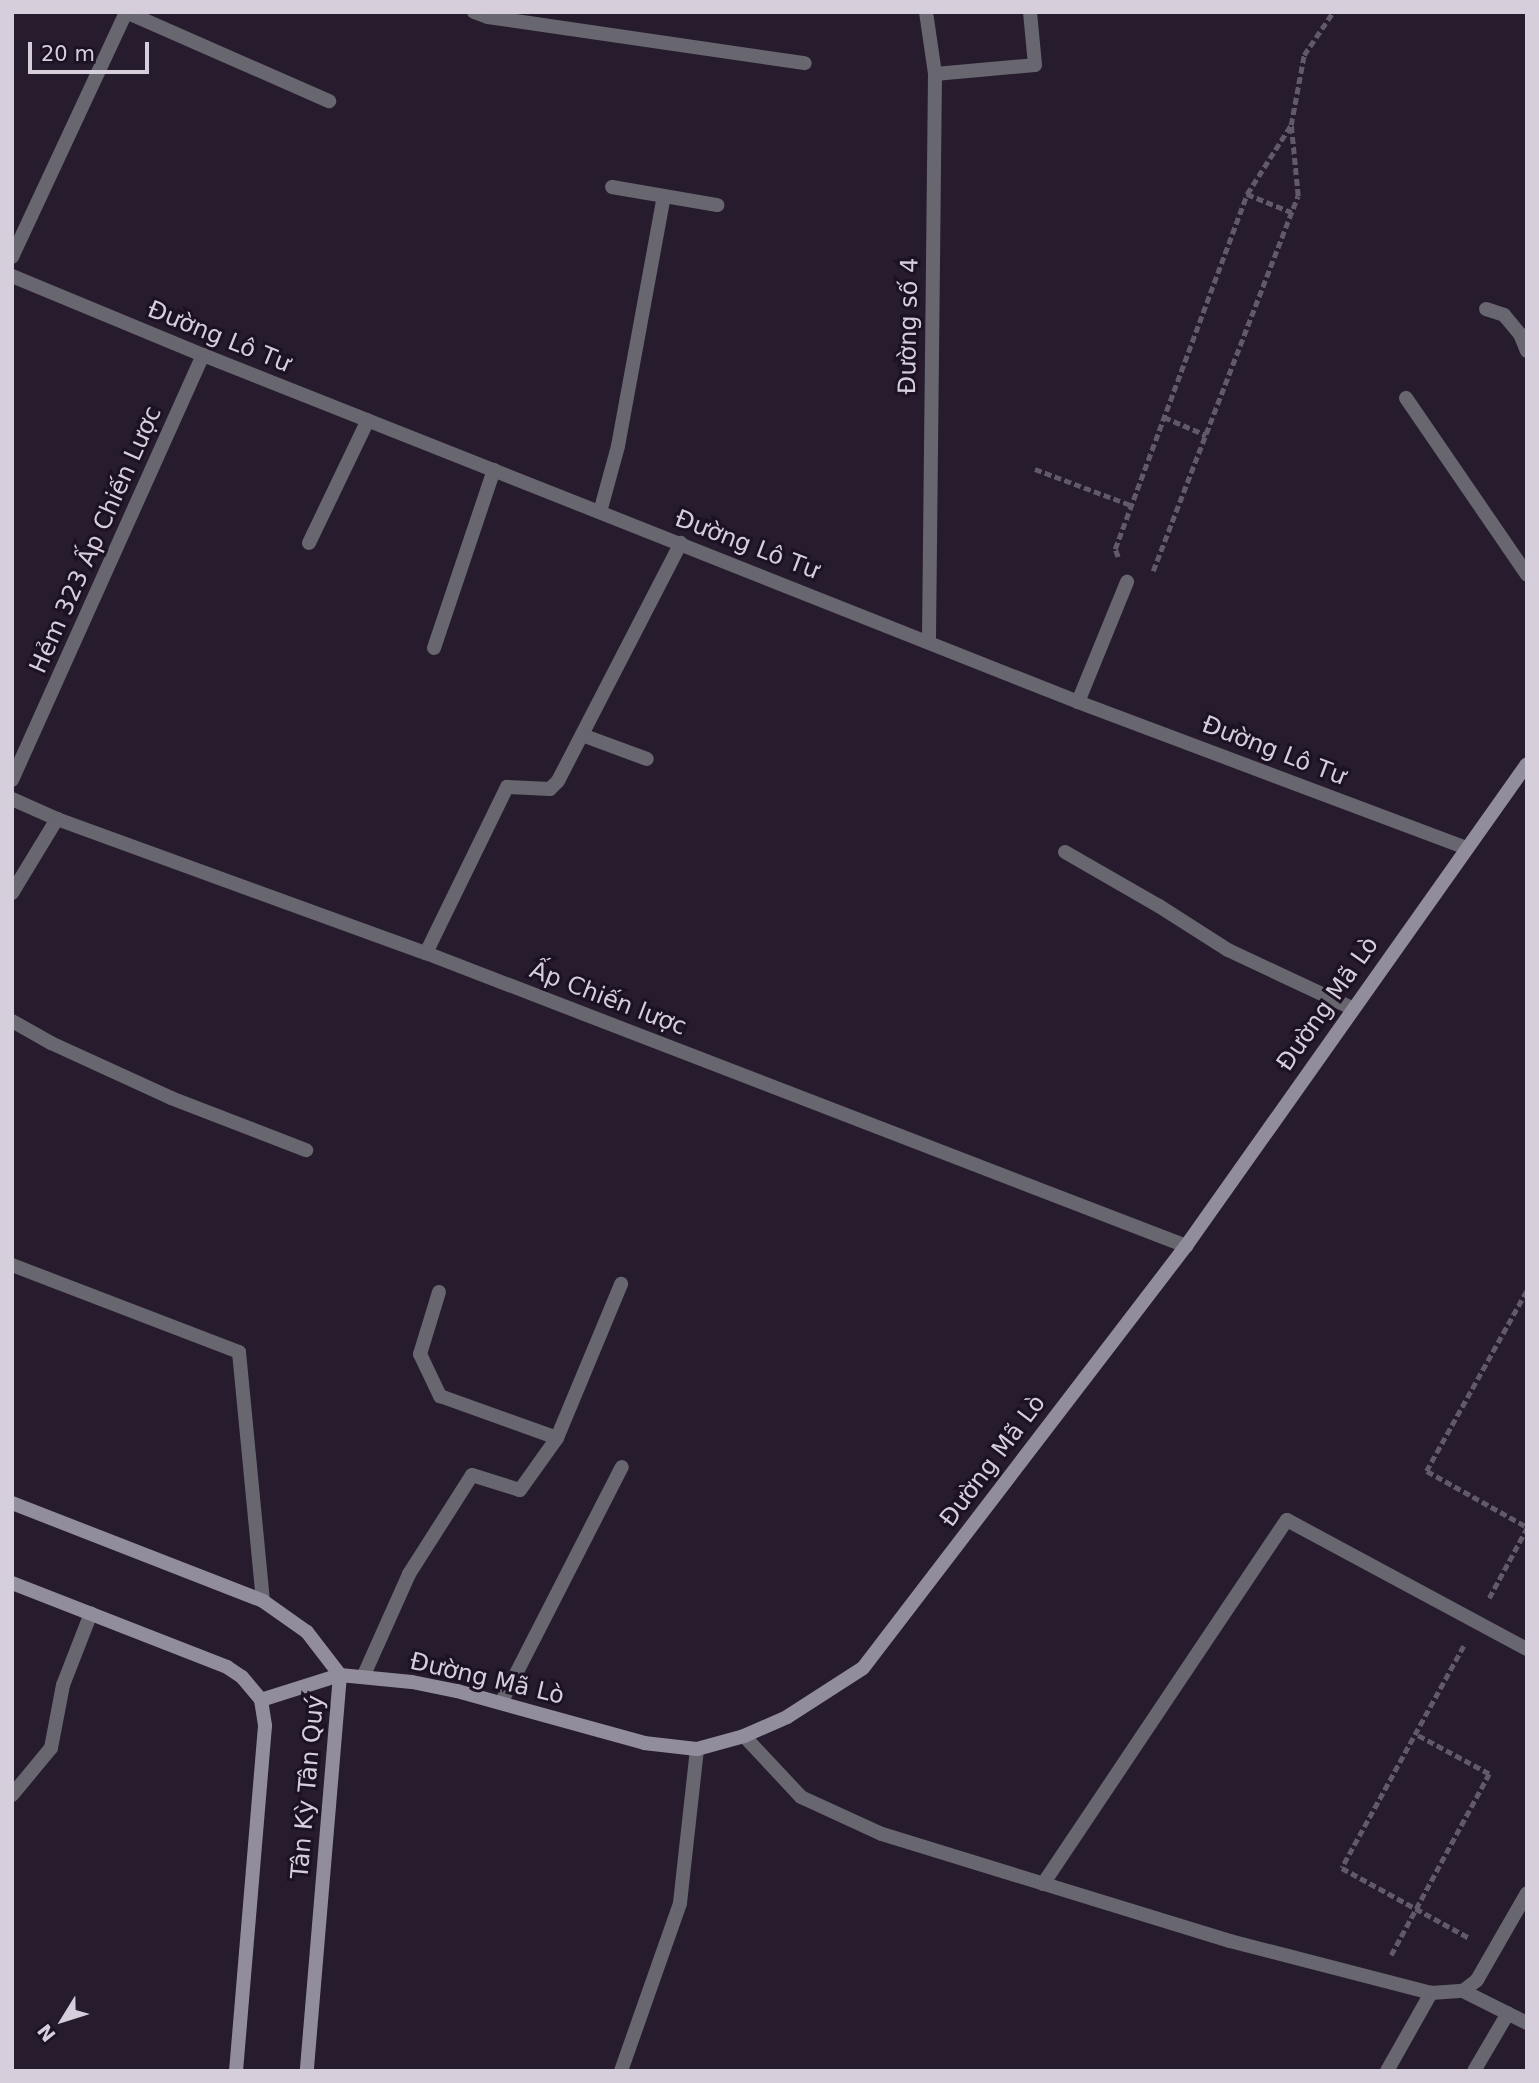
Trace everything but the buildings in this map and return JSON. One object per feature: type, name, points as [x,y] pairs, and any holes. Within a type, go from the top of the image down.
[{"type":"main road","name":"Đường Mã Lò","points":[[261,1700],[340,1675],[412,1682],[644,1743],[697,1749],[744,1736],[787,1717],[863,1668],[1185,1246],[1527,764]]},
{"type":"main road","name":"Tân Kỳ Tân Quý","points":[[12,1503],[263,1601],[307,1632],[340,1675],[307,2071]]},
{"type":"main road","points":[[12,1583],[227,1667],[242,1677],[261,1700]]},
{"type":"main road","name":"Tân Kỳ Tân Quý","points":[[236,2071],[265,1726],[261,1700]]},
{"type":"street","points":[[12,257],[126,12],[329,102]]},
{"type":"street","points":[[474,12],[488,17],[804,62]]},
{"type":"street","name":"Đường số 4","points":[[926,12],[934,74],[929,641]]},
{"type":"street","points":[[934,74],[1035,65],[1030,12]]},
{"type":"street","points":[[612,187],[717,205]]},
{"type":"street","points":[[600,512],[618,446],[664,196]]},
{"type":"street","name":"Đường Lô Tư","points":[[12,276],[202,355],[1078,702],[1467,848]]},
{"type":"street","points":[[1486,309],[1504,315],[1520,334],[1527,351]]},
{"type":"street","name":"Hẻm 323 Ấp Chiến Lược","points":[[12,780],[202,355]]},
{"type":"street","points":[[1406,398],[1527,575]]},
{"type":"street","points":[[309,543],[368,420]]},
{"type":"street","points":[[434,648],[494,470]]},
{"type":"street","points":[[426,953],[507,787],[550,789],[558,781],[681,543]]},
{"type":"street","points":[[1078,702],[1127,582]]},
{"type":"street","points":[[582,735],[647,759]]},
{"type":"street","name":"Ấp Chiến lược","points":[[12,799],[57,819],[426,953],[1185,1246]]},
{"type":"street","points":[[12,893],[57,819]]},
{"type":"street","points":[[1065,852],[1159,906],[1228,950],[1352,1008]]},
{"type":"street","points":[[12,1021],[51,1043],[171,1098],[306,1150]]},
{"type":"street","points":[[12,1265],[239,1352],[263,1601]]},
{"type":"street","points":[[363,1677],[409,1574],[472,1475],[520,1490],[557,1438],[621,1284]]},
{"type":"street","points":[[439,1292],[420,1354],[440,1396],[557,1438]]},
{"type":"street","points":[[500,1703],[622,1467]]},
{"type":"street","points":[[1042,1884],[1287,1520],[1527,1649]]},
{"type":"street","points":[[14,1792],[51,1748],[63,1685],[91,1613]]},
{"type":"street","points":[[744,1736],[801,1797],[881,1833],[1230,1941],[1432,1993],[1464,1991],[1527,2022]]},
{"type":"street","points":[[621,2071],[680,1903],[697,1749]]},
{"type":"street","points":[[1464,1991],[1477,1980],[1527,1893]]},
{"type":"street","points":[[1387,2071],[1432,1993]]},
{"type":"street","points":[[1474,2071],[1508,2013]]},
{"type":"path","points":[[1156,570],[1298,196],[1291,125],[1304,55],[1334,12]]},
{"type":"path","points":[[1115,550],[1247,194],[1291,125]]},
{"type":"path","points":[[1247,194],[1292,212]]},
{"type":"path","points":[[1164,417],[1206,435]]},
{"type":"path","points":[[1035,469],[1131,505]]},
{"type":"path","points":[[1493,1951],[1342,1868],[1527,1528],[1427,1471],[1527,1291]]},
{"type":"path","points":[[1378,1980],[1489,1774],[1415,1734]]}]
